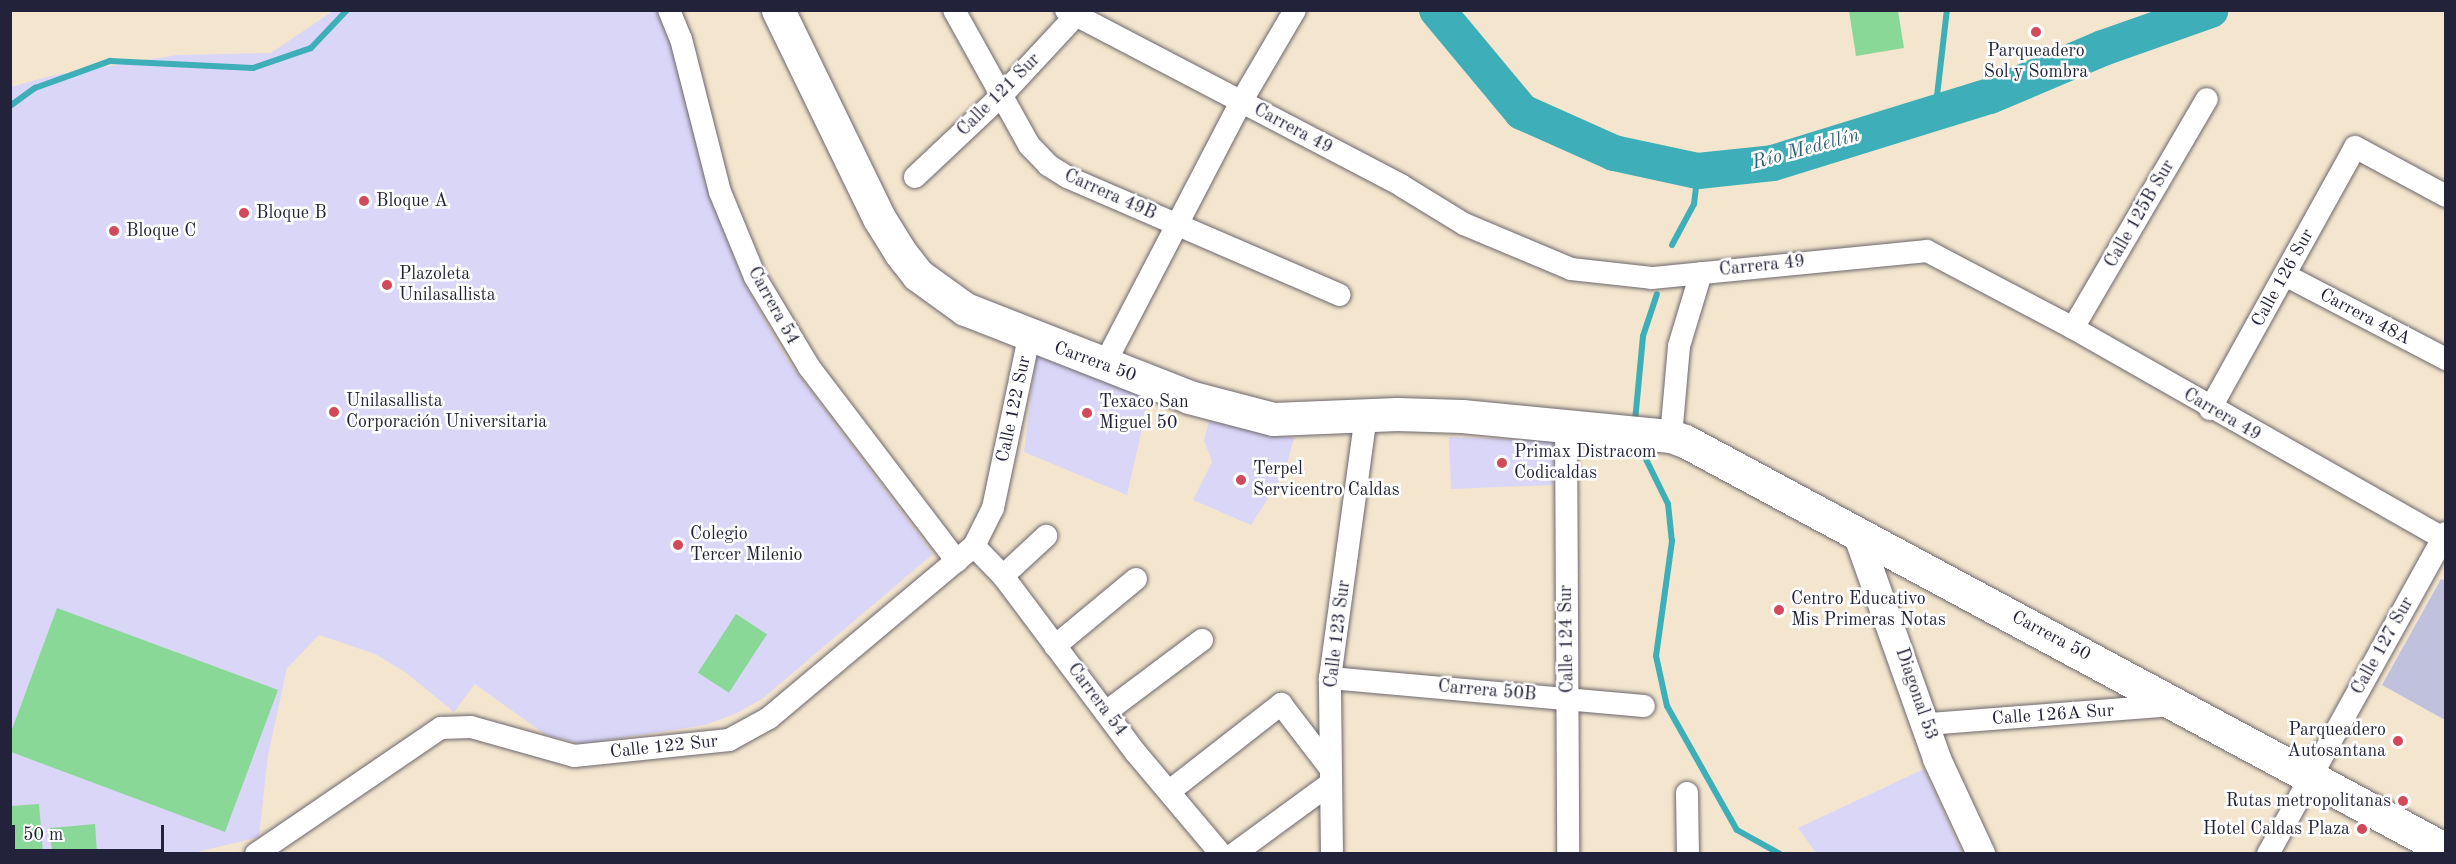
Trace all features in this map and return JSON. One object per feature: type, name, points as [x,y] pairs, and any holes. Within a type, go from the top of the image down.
[{"type":"main road","name":"Carrera 50","points":[[778,10],[879,218],[900,252],[918,275],[965,309],[1029,337],[1189,397],[1273,419],[1462,416],[1648,433],[1856,531],[2445,850]]},
{"type":"street","name":"Carrera 54","points":[[669,10],[681,39],[720,192],[755,277],[809,367],[957,561]]},
{"type":"street","name":"Carrera 49B","points":[[954,10],[1029,145],[1048,165],[1067,177],[1340,296]]},
{"type":"street","points":[[1104,365],[1241,102],[1295,10]]},
{"type":"street","name":"Calle 121 Sur","points":[[915,177],[1002,95],[1074,12]]},
{"type":"street","name":"Carrera 49","points":[[1074,12],[1402,186],[1464,224],[1571,268],[1653,278],[1927,251],[2073,328],[2210,409],[2444,537]]},
{"type":"street","name":"Calle 125B Sur","points":[[2073,328],[2208,99]]},
{"type":"street","name":"Calle 126 Sur","points":[[2210,409],[2355,147],[2445,196]]},
{"type":"street","points":[[1648,433],[1679,346],[1701,273]]},
{"type":"street","name":"Carrera 48A","points":[[2284,274],[2445,359]]},
{"type":"street","name":"Calle 122 Sur","points":[[256,854],[441,728],[471,727],[574,756],[729,740],[769,718],[974,546],[993,508],[1029,337]]},
{"type":"street","name":"Calle 123 Sur","points":[[1332,854],[1330,678],[1366,416]]},
{"type":"street","name":"Calle 124 Sur","points":[[1566,424],[1568,854]]},
{"type":"street","name":"Diagonal 53","points":[[1856,531],[1928,724],[1937,759],[1981,854]]},
{"type":"street","points":[[1003,576],[1046,536]]},
{"type":"street","name":"Calle 127 Sur","points":[[2268,854],[2444,537]]},
{"type":"street","name":"Carrera 54","points":[[974,546],[1003,576],[1136,753],[1171,790],[1221,854]]},
{"type":"street","points":[[1055,646],[1136,579]]},
{"type":"street","points":[[1106,712],[1202,640]]},
{"type":"street","name":"Carrera 50B","points":[[1330,678],[1644,706]]},
{"type":"street","points":[[1171,790],[1281,704],[1330,775],[1234,854]]},
{"type":"street","name":"Calle 126A Sur","points":[[1928,724],[2177,705]]},
{"type":"street","points":[[1688,793],[1688,854]]},
{"type":"shaded area","name":"Unilasallista Corporación Universitaria","points":[[333,11],[664,11],[717,212],[744,283],[786,358],[933,554],[762,699],[735,714],[705,725],[582,744],[546,735],[475,684],[454,712],[405,672],[375,654],[319,635],[287,668],[268,755],[259,837],[193,853],[11,854],[11,87],[50,76],[177,55],[271,53]]},
{"type":"shaded area","name":"Texaco San Miguel 50","points":[[1036,356],[1149,398],[1127,495],[1024,452]]},
{"type":"shaded area","name":"Terpel Servicentro Caldas","points":[[1209,421],[1294,438],[1285,472],[1251,525],[1193,500],[1212,462],[1204,440]]},
{"type":"shaded area","name":"Primax Distracom Codicaldas","points":[[1449,437],[1553,441],[1553,485],[1451,489]]},
{"type":"shaded area","points":[[2441,579],[2446,581],[2445,720],[2382,685]]},
{"type":"shaded area","points":[[1924,769],[1962,853],[1816,853],[1798,828]]},
{"type":"green space","points":[[1849,11],[1898,11],[1904,48],[1856,56]]},
{"type":"green space","points":[[57,608],[278,690],[225,832],[11,752],[11,732]]},
{"type":"green space","points":[[736,614],[767,634],[729,693],[698,673]]},
{"type":"green space","points":[[39,804],[43,853],[11,853],[11,806]]},
{"type":"green space","points":[[95,824],[97,853],[52,853],[50,828]]},
{"type":"waterway","points":[[10,106],[35,88],[110,61],[253,68],[311,48],[347,10]]},
{"type":"waterway","name":"Río Medellín","points":[[1437,10],[1522,112],[1614,153],[1698,171],[1773,163],[1990,96],[2103,48],[2211,10]]},
{"type":"waterway","points":[[1935,113],[1947,10]]},
{"type":"waterway","points":[[1672,245],[1694,204],[1698,171]]},
{"type":"waterway","points":[[1635,421],[1643,336],[1657,294]]},
{"type":"waterway","points":[[1638,443],[1668,504],[1672,541],[1656,656],[1667,706],[1737,830],[1780,854]]},
{"type":"place","name":"Parqueadero Sol y Sombra","points":[[2036,32]]},
{"type":"place","name":"Bloque A","points":[[364,201]]},
{"type":"place","name":"Bloque B","points":[[244,213]]},
{"type":"place","name":"Bloque C","points":[[114,231]]},
{"type":"place","name":"Plazoleta Unilasallista","points":[[387,285]]},
{"type":"place","name":"Unilasallista Corporación Universitaria","points":[[334,412]]},
{"type":"place","name":"Texaco San Miguel 50","points":[[1087,413]]},
{"type":"place","name":"Primax Distracom Codicaldas","points":[[1502,463]]},
{"type":"place","name":"Terpel Servicentro Caldas","points":[[1241,480]]},
{"type":"place","name":"Colegio Tercer Milenio","points":[[678,545]]},
{"type":"place","name":"Centro Educativo Mis Primeras Notas","points":[[1779,610]]},
{"type":"place","name":"Parqueadero Autosantana","points":[[2398,741]]},
{"type":"place","name":"Rutas metropolitanas","points":[[2403,801]]},
{"type":"place","name":"Hotel Caldas Plaza","points":[[2362,829]]}]
